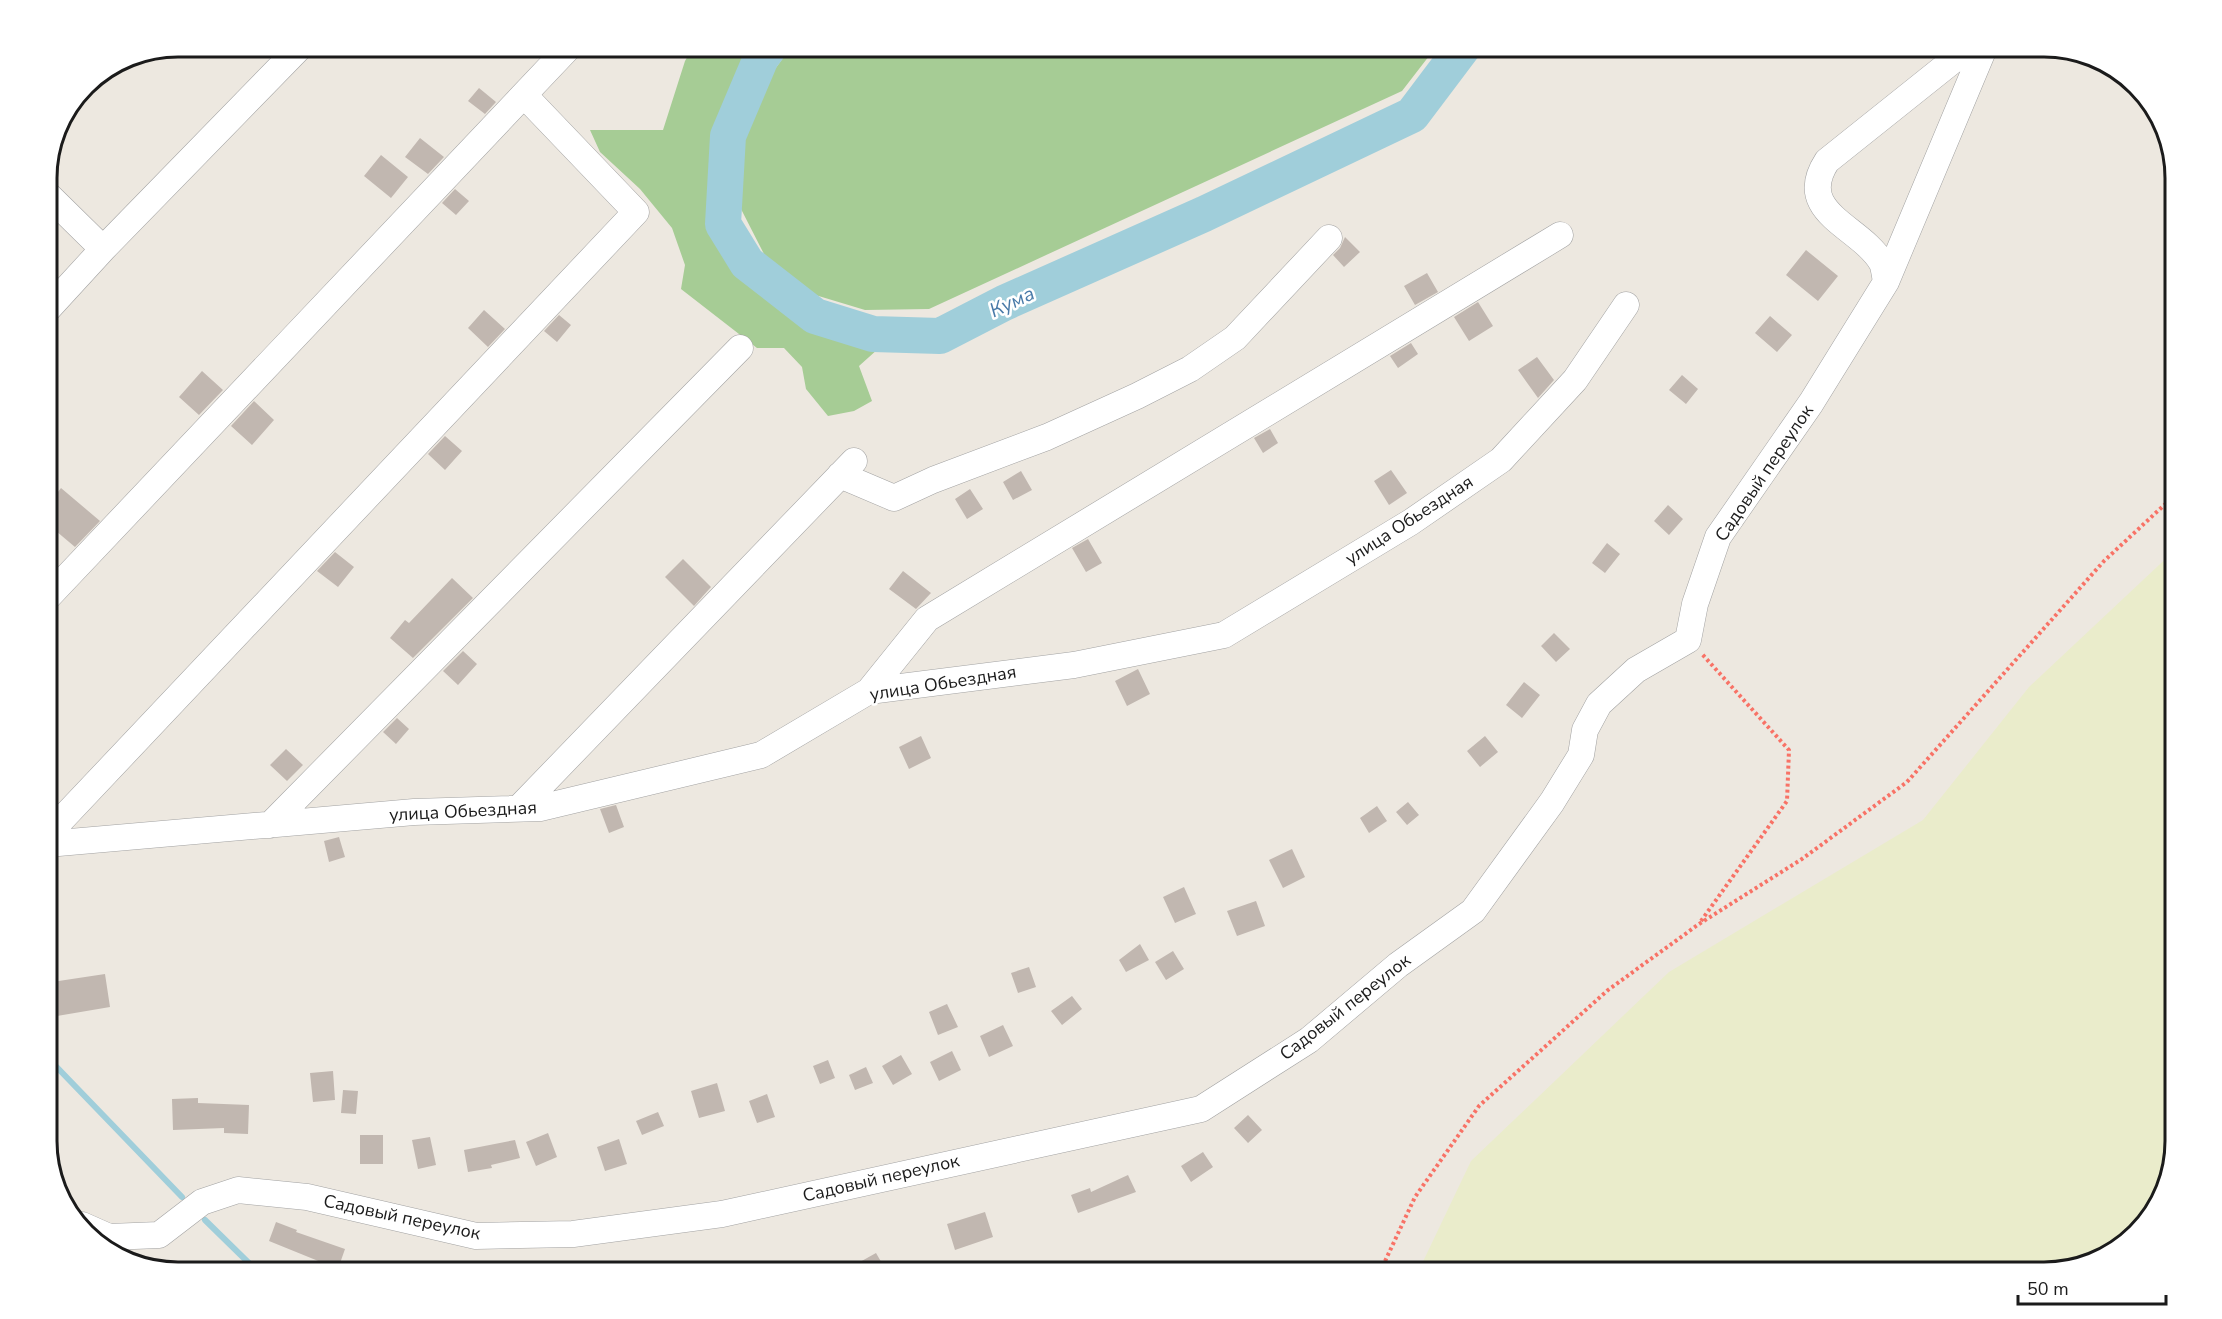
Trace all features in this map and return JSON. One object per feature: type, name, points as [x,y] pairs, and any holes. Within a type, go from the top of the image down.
[{"type":"street","points":[[57,299],[290,57]]},
{"type":"street","points":[[57,587],[560,57]]},
{"type":"street","points":[[1886,282],[1882,264],[1822,205],[1816,188],[1818,175],[1827,161],[1957,57]]},
{"type":"street","name":"Садовый переулок","points":[[99,1233],[109,1237],[159,1235],[202,1202],[238,1190],[307,1197],[476,1236],[573,1234],[722,1214],[1201,1109],[1309,1040],[1398,964],[1473,911],[1552,802],[1581,755],[1585,730],[1599,704],[1636,670],[1688,640],[1695,604],[1718,537],[1811,403],[1886,282],[1979,57]]},
{"type":"street","points":[[57,824],[636,212],[524,95]]},
{"type":"street","points":[[57,204],[103,249]]},
{"type":"street","points":[[869,691],[927,619],[1560,235]]},
{"type":"street","points":[[519,808],[847,468],[894,498],[933,480],[1047,437],[1137,396],[1190,369],[1235,338],[1329,238]]},
{"type":"street","name":"улица Обьездная","points":[[57,843],[414,813],[540,808],[761,755],[869,691],[1074,665],[1224,636],[1411,522],[1501,460],[1575,380],[1626,305]]},
{"type":"street","points":[[270,825],[740,348]]},
{"type":"path","points":[[1385,1262],[1415,1197],[1479,1106],[1608,990],[1699,924],[1802,859],[1907,782],[2104,561],[2165,504]]},
{"type":"path","points":[[1688,640],[1789,750],[1787,801],[1699,924]]},
{"type":"green space","points":[[687,57],[746,57],[717,134],[715,228],[738,269],[815,329],[851,344],[878,349],[859,366],[872,401],[854,411],[828,416],[806,389],[802,367],[784,348],[757,348],[681,289],[685,265],[672,228],[640,189],[600,152],[590,130],[663,130]]},
{"type":"green space","points":[[784,57],[1428,57],[1402,91],[929,309],[865,310],[802,291],[764,254],[741,209],[740,145],[775,69]]},
{"type":"green space","points":[[2165,559],[2165,1142],[2161,1173],[2156,1188],[2149,1202],[2130,1227],[2105,1246],[2091,1253],[2076,1258],[2044,1262],[1423,1262],[1471,1161],[1669,972],[1923,820],[2029,687]]},
{"type":"building","points":[[479,88],[496,102],[485,114],[468,101]]},
{"type":"building","points":[[420,138],[444,157],[428,174],[405,157]]},
{"type":"building","points":[[381,155],[408,177],[391,198],[364,176]]},
{"type":"building","points":[[455,189],[469,201],[456,215],[442,203]]},
{"type":"building","points":[[1345,237],[1360,252],[1344,267],[1333,255],[1340,248]]},
{"type":"building","points":[[1806,250],[1838,276],[1818,301],[1786,275]]},
{"type":"building","points":[[1427,273],[1438,292],[1415,305],[1404,286]]},
{"type":"building","points":[[1478,302],[1493,326],[1469,341],[1454,317]]},
{"type":"building","points":[[484,310],[505,329],[488,347],[468,328]]},
{"type":"building","points":[[559,315],[571,325],[557,342],[544,331]]},
{"type":"building","points":[[1770,316],[1792,335],[1777,352],[1755,333]]},
{"type":"building","points":[[1411,343],[1418,354],[1398,368],[1390,356]]},
{"type":"building","points":[[1537,357],[1554,380],[1538,398],[1518,370]]},
{"type":"building","points":[[202,371],[223,390],[199,415],[179,397]]},
{"type":"building","points":[[1682,375],[1698,389],[1686,404],[1669,390]]},
{"type":"building","points":[[254,401],[274,420],[252,445],[231,426]]},
{"type":"building","points":[[1270,429],[1278,443],[1263,453],[1254,438]]},
{"type":"building","points":[[445,436],[462,451],[445,470],[428,454]]},
{"type":"building","points":[[1391,470],[1407,493],[1389,505],[1374,481]]},
{"type":"building","points":[[1021,471],[1032,490],[1013,500],[1003,482]]},
{"type":"building","points":[[61,488],[100,521],[75,547],[57,532],[57,493]]},
{"type":"building","points":[[970,489],[983,509],[967,519],[955,499]]},
{"type":"building","points":[[1668,505],[1683,519],[1669,535],[1654,521]]},
{"type":"building","points":[[1088,539],[1102,563],[1086,572],[1072,548]]},
{"type":"building","points":[[1607,543],[1620,554],[1605,573],[1592,563]]},
{"type":"building","points":[[335,552],[354,567],[338,587],[317,571]]},
{"type":"building","points":[[683,559],[711,587],[694,606],[665,577]]},
{"type":"building","points":[[903,571],[931,593],[916,609],[889,589]]},
{"type":"building","points":[[452,578],[473,598],[413,658],[390,638],[405,620],[409,623]]},
{"type":"building","points":[[1554,633],[1570,649],[1556,662],[1541,646]]},
{"type":"building","points":[[463,651],[477,664],[458,685],[443,671]]},
{"type":"building","points":[[1138,669],[1150,694],[1127,706],[1115,681]]},
{"type":"building","points":[[1524,682],[1540,695],[1522,718],[1506,705]]},
{"type":"building","points":[[397,718],[409,729],[396,744],[383,732]]},
{"type":"building","points":[[921,736],[931,758],[909,769],[899,747]]},
{"type":"building","points":[[1485,736],[1498,752],[1480,767],[1467,751]]},
{"type":"building","points":[[286,749],[303,765],[287,781],[270,765]]},
{"type":"building","points":[[1408,802],[1419,815],[1407,825],[1396,812]]},
{"type":"building","points":[[616,805],[624,827],[609,833],[600,809]]},
{"type":"building","points":[[1377,806],[1387,821],[1369,833],[1360,818]]},
{"type":"building","points":[[339,837],[345,857],[329,862],[324,841]]},
{"type":"building","points":[[1292,849],[1305,877],[1283,888],[1269,860]]},
{"type":"building","points":[[1184,887],[1196,914],[1175,923],[1163,897]]},
{"type":"building","points":[[1256,901],[1265,926],[1237,936],[1227,911]]},
{"type":"building","points":[[1140,944],[1149,960],[1126,972],[1119,960]]},
{"type":"building","points":[[1173,951],[1184,969],[1166,980],[1155,962]]},
{"type":"building","points":[[1029,967],[1036,987],[1018,993],[1011,973]]},
{"type":"building","points":[[105,974],[110,1007],[57,1016],[57,981]]},
{"type":"building","points":[[1072,996],[1082,1009],[1062,1025],[1051,1011]]},
{"type":"building","points":[[947,1004],[958,1027],[938,1035],[929,1012]]},
{"type":"building","points":[[1003,1025],[1013,1046],[989,1057],[980,1036]]},
{"type":"building","points":[[952,1051],[961,1070],[939,1081],[930,1062]]},
{"type":"building","points":[[901,1055],[912,1074],[893,1085],[882,1066]]},
{"type":"building","points":[[828,1060],[835,1078],[820,1084],[813,1066]]},
{"type":"building","points":[[866,1067],[873,1083],[855,1090],[849,1075]]},
{"type":"building","points":[[333,1071],[335,1100],[313,1102],[310,1073]]},
{"type":"building","points":[[717,1083],[725,1111],[699,1118],[691,1091]]},
{"type":"building","points":[[343,1090],[358,1091],[356,1114],[341,1113]]},
{"type":"building","points":[[767,1094],[775,1117],[757,1123],[749,1101]]},
{"type":"building","points":[[198,1098],[198,1103],[249,1105],[248,1134],[224,1133],[224,1128],[173,1130],[172,1099]]},
{"type":"building","points":[[658,1112],[664,1126],[642,1135],[636,1121]]},
{"type":"building","points":[[1248,1115],[1262,1130],[1248,1143],[1234,1128]]},
{"type":"building","points":[[548,1133],[557,1157],[536,1166],[526,1142]]},
{"type":"building","points":[[360,1135],[383,1135],[383,1164],[360,1164]]},
{"type":"building","points":[[430,1137],[436,1165],[418,1169],[412,1140]]},
{"type":"building","points":[[619,1139],[627,1164],[605,1171],[597,1147]]},
{"type":"building","points":[[515,1140],[520,1158],[491,1165],[492,1168],[468,1172],[464,1150]]},
{"type":"building","points":[[1203,1152],[1213,1167],[1191,1182],[1181,1166]]},
{"type":"building","points":[[1128,1175],[1136,1192],[1078,1213],[1071,1195],[1090,1188],[1091,1192]]},
{"type":"building","points":[[985,1212],[993,1237],[955,1250],[947,1224]]},
{"type":"building","points":[[276,1222],[297,1230],[296,1232],[345,1249],[340,1262],[321,1262],[269,1241]]},
{"type":"building","points":[[876,1253],[881,1262],[860,1262]]},
{"type":"waterway","name":"Кума","points":[[762,57],[728,136],[723,224],[747,263],[815,316],[873,334],[940,336],[1004,303],[1204,214],[1412,115],[1456,57]]},
{"type":"waterway","points":[[57,1067],[182,1197]]},
{"type":"waterway","points":[[205,1220],[248,1262]]}]
